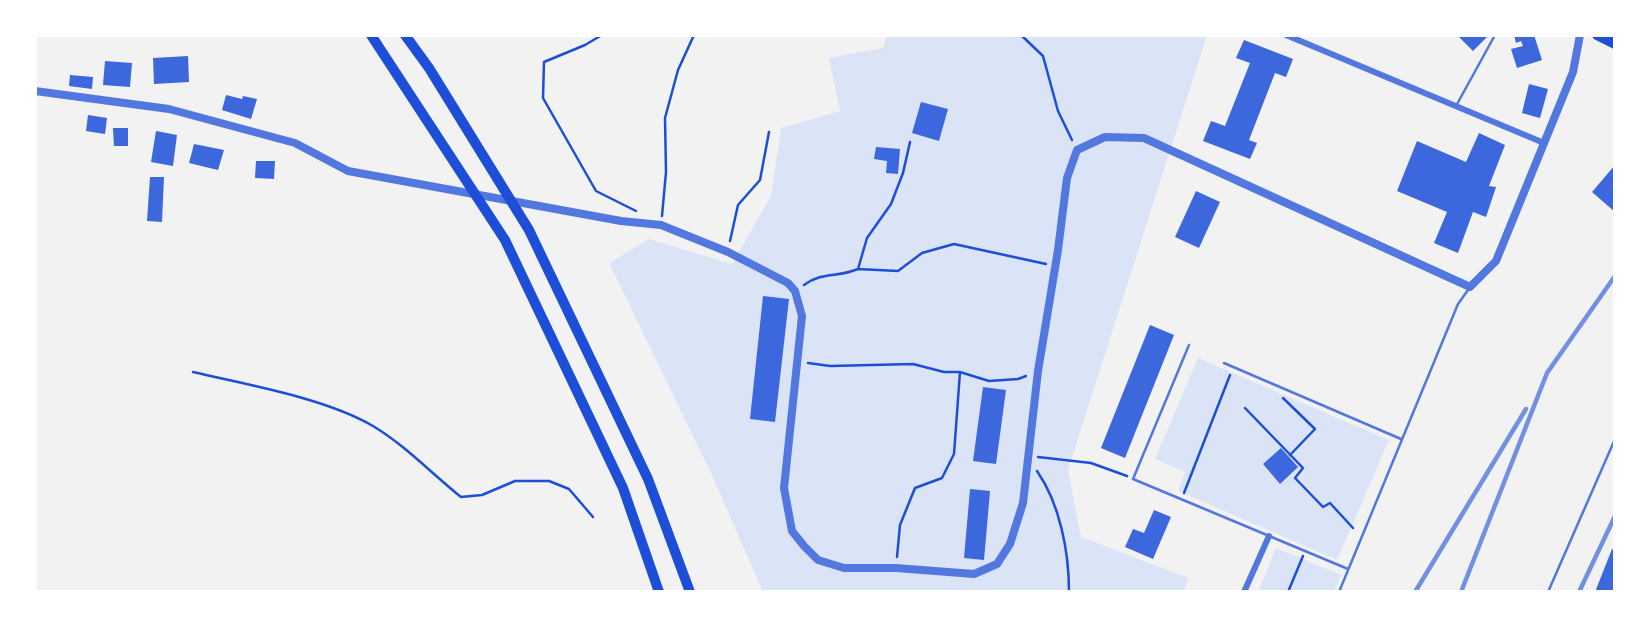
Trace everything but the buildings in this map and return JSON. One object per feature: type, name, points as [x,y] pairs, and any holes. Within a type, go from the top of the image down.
[{"type":"highway","points":[[371,35],[505,240],[623,488],[659,592]]},
{"type":"highway","points":[[405,35],[429,68],[529,230],[648,479],[690,592]]},
{"type":"main road","points":[[1597,35],[1610,40]]},
{"type":"street","points":[[1286,35],[1544,143]]},
{"type":"street","points":[[35,91],[169,110],[295,143],[348,171],[621,221],[662,225],[728,253],[788,283],[795,291],[802,316],[784,488],[792,531],[818,560],[844,568],[896,568],[974,575],[997,564],[1010,544],[1023,503],[1038,371],[1067,178],[1077,150],[1105,137],[1144,138],[1470,287],[1496,261],[1573,72],[1580,35]]},
{"type":"street","points":[[1244,592],[1269,536]]},
{"type":"lane","points":[[1456,106],[1495,35]]},
{"type":"lane","points":[[1339,592],[1458,304],[1470,287]]},
{"type":"lane","points":[[1189,345],[1133,479],[1348,569]]},
{"type":"lane","points":[[1224,363],[1402,439]]},
{"type":"lane","points":[[1548,592],[1615,439]]},
{"type":"path","points":[[602,35],[544,62],[543,98],[596,191],[640,214]]},
{"type":"path","points":[[662,225],[666,118],[678,70],[694,35]]},
{"type":"path","points":[[1021,35],[1042,56],[1058,111],[1077,150]]},
{"type":"path","points":[[728,253],[737,205],[760,180],[769,132]]},
{"type":"path","points":[[858,269],[867,238],[891,204],[903,173],[910,142]]},
{"type":"path","points":[[795,291],[816,276],[845,274],[858,269],[898,271],[922,253],[954,244],[1055,265]]},
{"type":"path","points":[[798,361],[830,366],[913,364],[944,372],[960,372],[989,381],[1018,379],[1038,371]]},
{"type":"path","points":[[1182,499],[1233,367]]},
{"type":"path","points":[[193,372],[317,403],[372,425],[420,460],[436,477],[461,496],[482,495],[515,481],[549,481],[569,489],[593,517]]},
{"type":"path","points":[[896,568],[900,525],[915,488],[942,478],[954,454],[960,372]]},
{"type":"path","points":[[1278,386],[1279,394],[1315,429],[1290,455]]},
{"type":"path","points":[[1245,408],[1303,468],[1295,478],[1324,507],[1329,503],[1353,528]]},
{"type":"path","points":[[1027,456],[1091,463],[1133,479]]},
{"type":"path","points":[[1027,456],[1046,484],[1058,521],[1069,569],[1069,592]]},
{"type":"path","points":[[1288,592],[1305,551]]},
{"type":"shaded area","points":[[887,35],[1207,35],[1068,470],[1081,537],[1189,578],[1183,592],[763,592],[711,473],[609,263],[649,239],[732,264],[771,196],[781,128],[840,111],[829,58],[883,48]]},
{"type":"shaded area","points":[[1198,358],[1389,440],[1337,560],[1178,491],[1185,472],[1155,459]]},
{"type":"shaded area","points":[[1276,548],[1341,575],[1334,592],[1258,592]]},
{"type":"railway","points":[[1461,592],[1547,373],[1615,276]]},
{"type":"railway","points":[[1415,592],[1526,409]]},
{"type":"railway","points":[[1579,592],[1615,516]]}]
